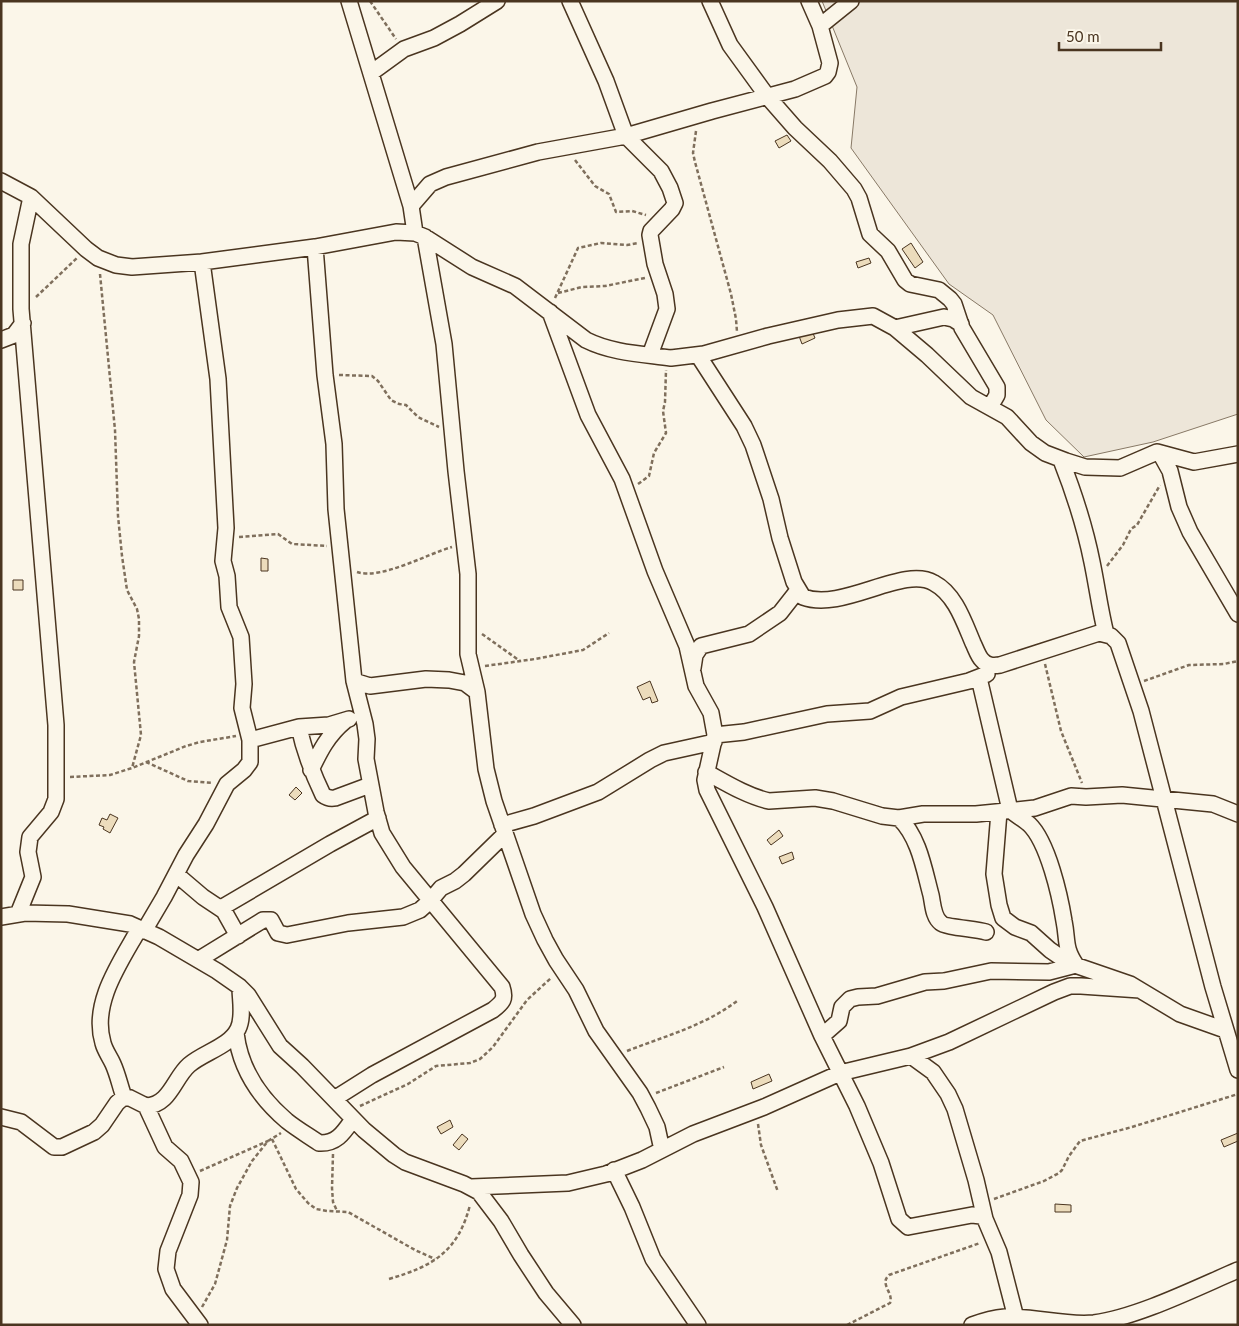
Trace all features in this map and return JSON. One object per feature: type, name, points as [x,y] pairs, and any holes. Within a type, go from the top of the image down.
[{"type":"street","points":[[349,1],[420,235],[444,344],[468,574],[468,654],[477,692],[486,769],[504,830],[533,914],[545,940],[576,990],[596,1031],[642,1098],[657,1127],[662,1150]]},
{"type":"street","points":[[371,73],[404,49],[434,38],[497,1]]},
{"type":"street","points":[[570,1],[606,81],[626,136],[661,171],[675,203],[672,209],[651,231],[651,239],[667,309],[650,355]]},
{"type":"street","points":[[710,1],[730,45],[767,96],[795,128],[830,161],[854,189],[859,198],[870,234],[888,251],[905,280],[910,284],[935,288],[952,301],[961,324],[997,387],[997,395],[990,407]]},
{"type":"street","points":[[411,206],[425,188],[437,180],[538,152],[626,136],[795,89],[825,76],[830,63],[820,26],[809,1]]},
{"type":"street","points":[[820,26],[851,1]]},
{"type":"street","points":[[1,181],[30,197],[92,254],[116,265],[132,267],[202,262],[315,247],[396,232],[420,235],[472,267],[516,286],[586,340],[597,346],[671,358],[698,355],[768,336],[838,320],[868,316],[878,318],[895,328],[927,355],[971,397],[1007,417],[1031,443],[1045,453],[1061,460],[1084,467],[1120,468],[1154,453],[1194,462],[1238,454]]},
{"type":"street","points":[[18,914],[34,877],[29,860],[28,842],[30,837],[46,820],[54,806],[56,778],[56,725],[22,316],[21,244],[30,197]]},
{"type":"street","points":[[315,247],[325,375],[334,444],[336,508],[354,680],[367,739],[366,759],[378,818],[382,833],[409,875],[502,987],[504,998],[502,1003],[493,1010],[372,1075],[334,1099]]},
{"type":"street","points":[[124,1097],[113,1064],[102,1041],[102,1009],[106,993],[116,970],[206,824],[227,784],[244,770],[250,762],[249,738],[242,708],[244,684],[240,637],[230,611],[227,576],[223,561],[225,538],[218,379],[202,262]]},
{"type":"street","points":[[549,311],[588,415],[626,488],[655,571],[687,646],[696,686],[711,713],[715,739],[706,772],[707,790],[765,907],[822,1036],[857,1106],[881,1163],[899,1219],[908,1226],[972,1215],[981,1216],[985,1219]]},
{"type":"street","points":[[1,340],[14,336],[22,316]]},
{"type":"street","points":[[895,328],[944,317],[953,319],[961,324]]},
{"type":"street","points":[[698,355],[744,426],[771,499],[780,538],[794,582],[803,597],[819,600],[862,593],[913,578],[925,578],[935,583],[950,598],[959,612],[981,659],[992,666],[1099,633],[1106,634],[1118,643],[1133,686],[1225,1030],[1238,1070]]},
{"type":"street","points":[[1160,453],[1168,468],[1179,508],[1190,532],[1238,614]]},
{"type":"street","points":[[1061,460],[1077,500],[1106,634]]},
{"type":"street","points":[[692,670],[695,655],[702,646],[750,634],[780,614],[798,590]]},
{"type":"street","points":[[198,960],[263,920],[271,920],[278,933],[287,935],[348,922],[403,917],[420,910],[441,888],[464,874],[504,830],[534,816],[598,792],[664,753],[744,732],[827,714],[870,711],[901,697],[979,678],[1018,658]]},
{"type":"street","points":[[979,678],[1004,811],[994,874],[999,906],[1003,918],[1010,925],[1031,933],[1063,960],[1115,978],[1140,990],[1180,1014],[1225,1030]]},
{"type":"street","points":[[354,680],[370,686],[426,679],[449,680],[465,683],[477,692]]},
{"type":"street","points":[[311,770],[320,749],[327,739],[349,719],[359,702]]},
{"type":"street","points":[[249,738],[299,727],[329,725],[349,719]]},
{"type":"street","points":[[299,727],[303,747],[311,770],[323,795],[329,799],[370,785]]},
{"type":"street","points":[[706,772],[763,800],[815,798],[833,801],[882,816],[899,818],[923,814],[976,814],[1035,808],[1071,796],[1122,795],[1213,804],[1238,814]]},
{"type":"street","points":[[1004,811],[1028,824],[1041,841],[1062,908],[1066,929],[1066,946],[1076,966]]},
{"type":"street","points":[[221,908],[378,818]]},
{"type":"street","points":[[899,818],[912,832],[934,912],[940,923],[945,926],[970,928],[986,932]]},
{"type":"street","points":[[176,874],[203,897],[221,908],[228,916],[238,936]]},
{"type":"street","points":[[1,917],[25,913],[68,914],[130,924],[159,937],[240,987],[248,995],[280,1046],[364,1130],[400,1158],[472,1188],[484,1197],[546,1293],[573,1325]]},
{"type":"street","points":[[822,1036],[839,1021],[842,1006],[850,999],[877,996],[925,982],[944,981],[983,972],[1049,972],[1076,966]]},
{"type":"street","points":[[472,1188],[568,1183],[606,1174],[642,1160],[693,1134],[754,1111],[840,1073],[911,1056],[949,1042],[1070,986],[1140,990]]},
{"type":"street","points":[[240,987],[241,1018],[236,1033],[237,1046],[254,1085],[263,1097],[292,1124],[319,1143],[331,1143],[337,1139],[351,1116]]},
{"type":"street","points":[[124,1097],[146,1106],[163,1100],[188,1066],[221,1046],[236,1033]]},
{"type":"street","points":[[911,1056],[933,1072],[948,1094],[955,1109],[985,1219],[999,1252],[1016,1321]]},
{"type":"street","points":[[1,1117],[21,1122],[54,1147],[62,1147],[94,1132],[102,1125],[124,1097]]},
{"type":"street","points":[[146,1106],[165,1147],[181,1161],[189,1176],[192,1189],[168,1251],[166,1269],[173,1288],[197,1322]]},
{"type":"street","points":[[614,1170],[632,1207],[652,1259],[698,1325]]},
{"type":"street","points":[[972,1325],[986,1320],[1005,1317],[1016,1321],[1111,1322],[1238,1270]]},
{"type":"path","points":[[370,1],[383,22],[404,49]]},
{"type":"path","points":[[699,115],[693,153],[735,309],[737,345]]},
{"type":"path","points":[[565,147],[595,186],[609,194],[616,212],[632,211],[663,218]]},
{"type":"path","points":[[549,311],[578,248],[602,243],[627,245],[651,239]]},
{"type":"path","points":[[22,316],[42,292],[92,254],[103,295],[115,430],[118,516],[126,590],[137,609],[139,620],[139,636],[134,662],[141,735],[132,768]]},
{"type":"path","points":[[558,293],[582,287],[605,286],[659,276]]},
{"type":"path","points":[[626,488],[636,485],[649,476],[654,453],[666,432],[663,411],[666,369],[671,358]]},
{"type":"path","points":[[325,375],[372,376],[378,381],[391,400],[406,405],[418,417],[453,436]]},
{"type":"path","points":[[1094,576],[1116,556],[1131,529],[1136,525],[1154,497],[1168,468]]},
{"type":"path","points":[[225,538],[278,534],[292,544],[340,546]]},
{"type":"path","points":[[342,564],[360,573],[374,573],[396,568],[456,546],[463,540]]},
{"type":"path","points":[[468,625],[520,660]]},
{"type":"path","points":[[472,668],[583,650],[609,634]]},
{"type":"path","points":[[1043,650],[1061,730],[1079,772],[1086,797]]},
{"type":"path","points":[[1133,686],[1189,665],[1224,664],[1238,661]]},
{"type":"path","points":[[56,778],[110,775],[200,742],[249,738]]},
{"type":"path","points":[[146,762],[188,782],[227,784]]},
{"type":"path","points":[[351,1116],[370,1100],[408,1084],[436,1066],[470,1063],[480,1059],[493,1048],[527,1000],[562,968]]},
{"type":"path","points":[[614,1057],[644,1044],[684,1031],[725,1010],[737,1001]]},
{"type":"path","points":[[642,1098],[724,1066]]},
{"type":"path","points":[[981,1203],[1044,1182],[1062,1170],[1080,1141],[1238,1094]]},
{"type":"path","points":[[754,1111],[761,1145],[778,1192]]},
{"type":"path","points":[[189,1176],[272,1139],[292,1124]]},
{"type":"path","points":[[272,1139],[296,1189],[302,1197],[316,1208],[327,1211],[348,1212],[390,1237],[435,1259]]},
{"type":"path","points":[[197,1322],[215,1284],[225,1250],[230,1206],[237,1188],[252,1161],[268,1141]]},
{"type":"path","points":[[331,1143],[334,1158],[332,1188],[337,1211]]},
{"type":"path","points":[[388,1279],[416,1270],[435,1259],[455,1242],[464,1226],[472,1188]]},
{"type":"path","points":[[847,1325],[890,1303],[891,1297],[885,1280],[889,1275],[994,1238]]},
{"type":"shaded area","points":[[822,1],[1238,1],[1238,414],[1153,442],[1084,457],[1046,420],[993,315],[949,284],[851,148],[857,87]]},
{"type":"building","points":[[787,135],[791,141],[779,148],[775,141]]},
{"type":"building","points":[[911,243],[923,262],[915,268],[902,249]]},
{"type":"building","points":[[869,258],[871,263],[858,268],[856,262]]},
{"type":"building","points":[[812,331],[815,338],[802,344],[799,336]]},
{"type":"building","points":[[261,558],[268,559],[268,571],[261,571]]},
{"type":"building","points":[[13,580],[23,580],[23,590],[13,590]]},
{"type":"building","points":[[650,681],[658,701],[652,703],[650,697],[643,700],[637,687]]},
{"type":"building","points":[[296,787],[302,793],[295,800],[289,795]]},
{"type":"building","points":[[110,814],[118,818],[110,833],[99,825],[102,818],[107,820]]},
{"type":"building","points":[[779,830],[783,836],[771,845],[767,840]]},
{"type":"building","points":[[792,852],[794,859],[782,864],[779,857]]},
{"type":"building","points":[[769,1074],[772,1081],[753,1089],[751,1082]]},
{"type":"building","points":[[450,1120],[453,1127],[441,1134],[437,1127]]},
{"type":"building","points":[[1238,1133],[1238,1141],[1224,1147],[1221,1140]]},
{"type":"building","points":[[462,1134],[468,1139],[459,1150],[453,1145]]},
{"type":"building","points":[[1055,1204],[1071,1205],[1071,1212],[1055,1212]]}]
